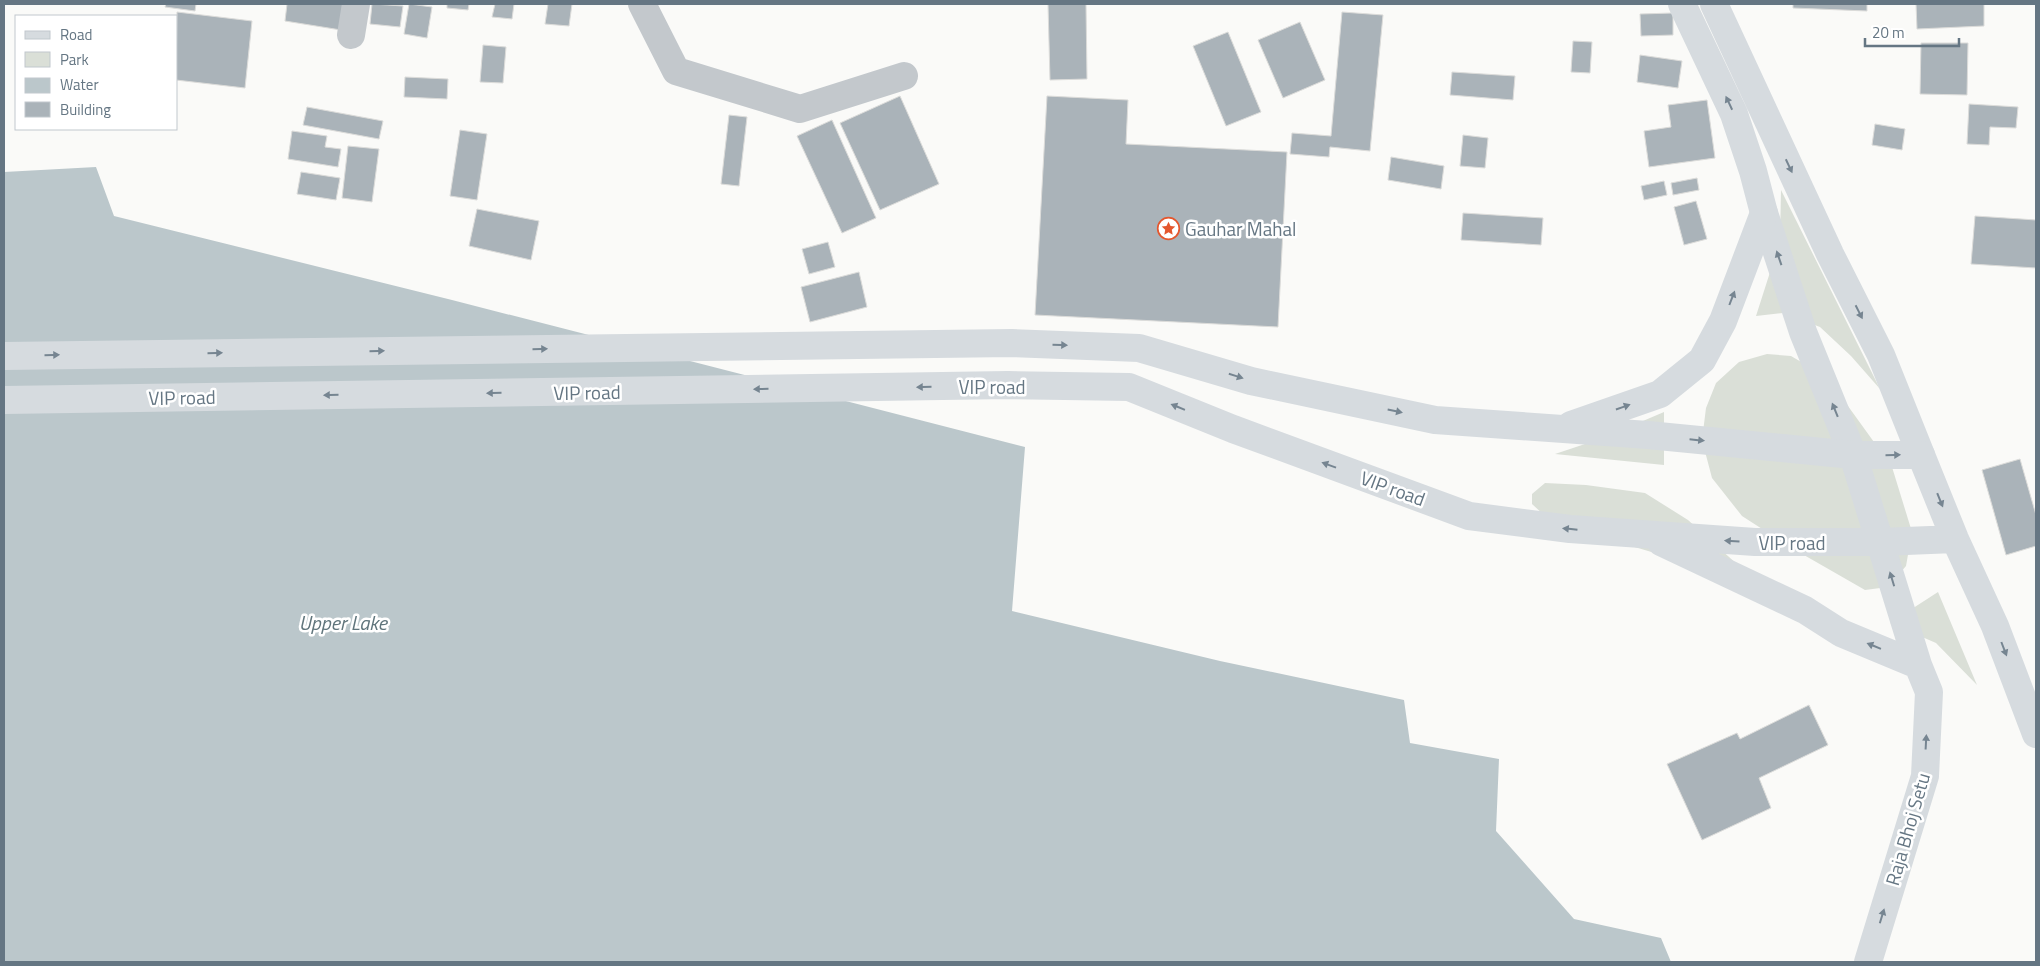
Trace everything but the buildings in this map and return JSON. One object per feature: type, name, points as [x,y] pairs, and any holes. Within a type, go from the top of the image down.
[{"type":"main road","points":[[1682,4],[1734,114],[1803,332],[1853,455],[1918,665]]},
{"type":"main road","points":[[1714,4],[1830,254],[1881,356],[1955,539],[1995,626],[2036,734]]},
{"type":"main road","points":[[1560,429],[1660,394],[1702,360],[1723,321],[1764,213]]},
{"type":"main road","points":[[4,356],[1012,343],[1139,348],[1251,381],[1435,420],[1658,436],[1853,455],[1921,455]]},
{"type":"main road","name":"VIP road","points":[[4,400],[1008,385],[1128,387],[1233,430],[1469,516],[1570,530],[1755,542],[1881,542],[1955,539]]},
{"type":"main road","points":[[1646,535],[1805,610],[1842,634],[1918,665]]},
{"type":"main road","name":"Raja Bhoj Setu","points":[[1868,962],[1925,776],[1929,692],[1918,665]]},
{"type":"street","points":[[351,35],[356,4]]},
{"type":"street","points":[[642,4],[676,71],[800,109],[904,76]]},
{"type":"green space","points":[[1781,190],[1880,389],[1851,356],[1820,327],[1783,313],[1756,316],[1780,241]]},
{"type":"green space","points":[[1767,354],[1791,356],[1827,377],[1892,467],[1912,532],[1906,566],[1888,587],[1865,590],[1790,547],[1742,516],[1712,478],[1702,440],[1706,408],[1716,383],[1739,362]]},
{"type":"green space","points":[[1664,412],[1664,465],[1555,454],[1603,438]]},
{"type":"green space","points":[[1545,483],[1586,485],[1645,493],[1688,520],[1759,584],[1601,537],[1545,516],[1532,504],[1532,494]]},
{"type":"green space","points":[[1938,592],[1977,685],[1936,643],[1890,623]]},
{"type":"water","name":"Upper Lake","points":[[96,167],[114,216],[452,300],[1025,447],[1012,611],[1220,661],[1404,700],[1410,743],[1499,759],[1496,831],[1574,919],[1661,938],[1671,962],[4,962],[4,172]]},
{"type":"place","name":"Gauhar Mahal","points":[[1169,228]]}]
